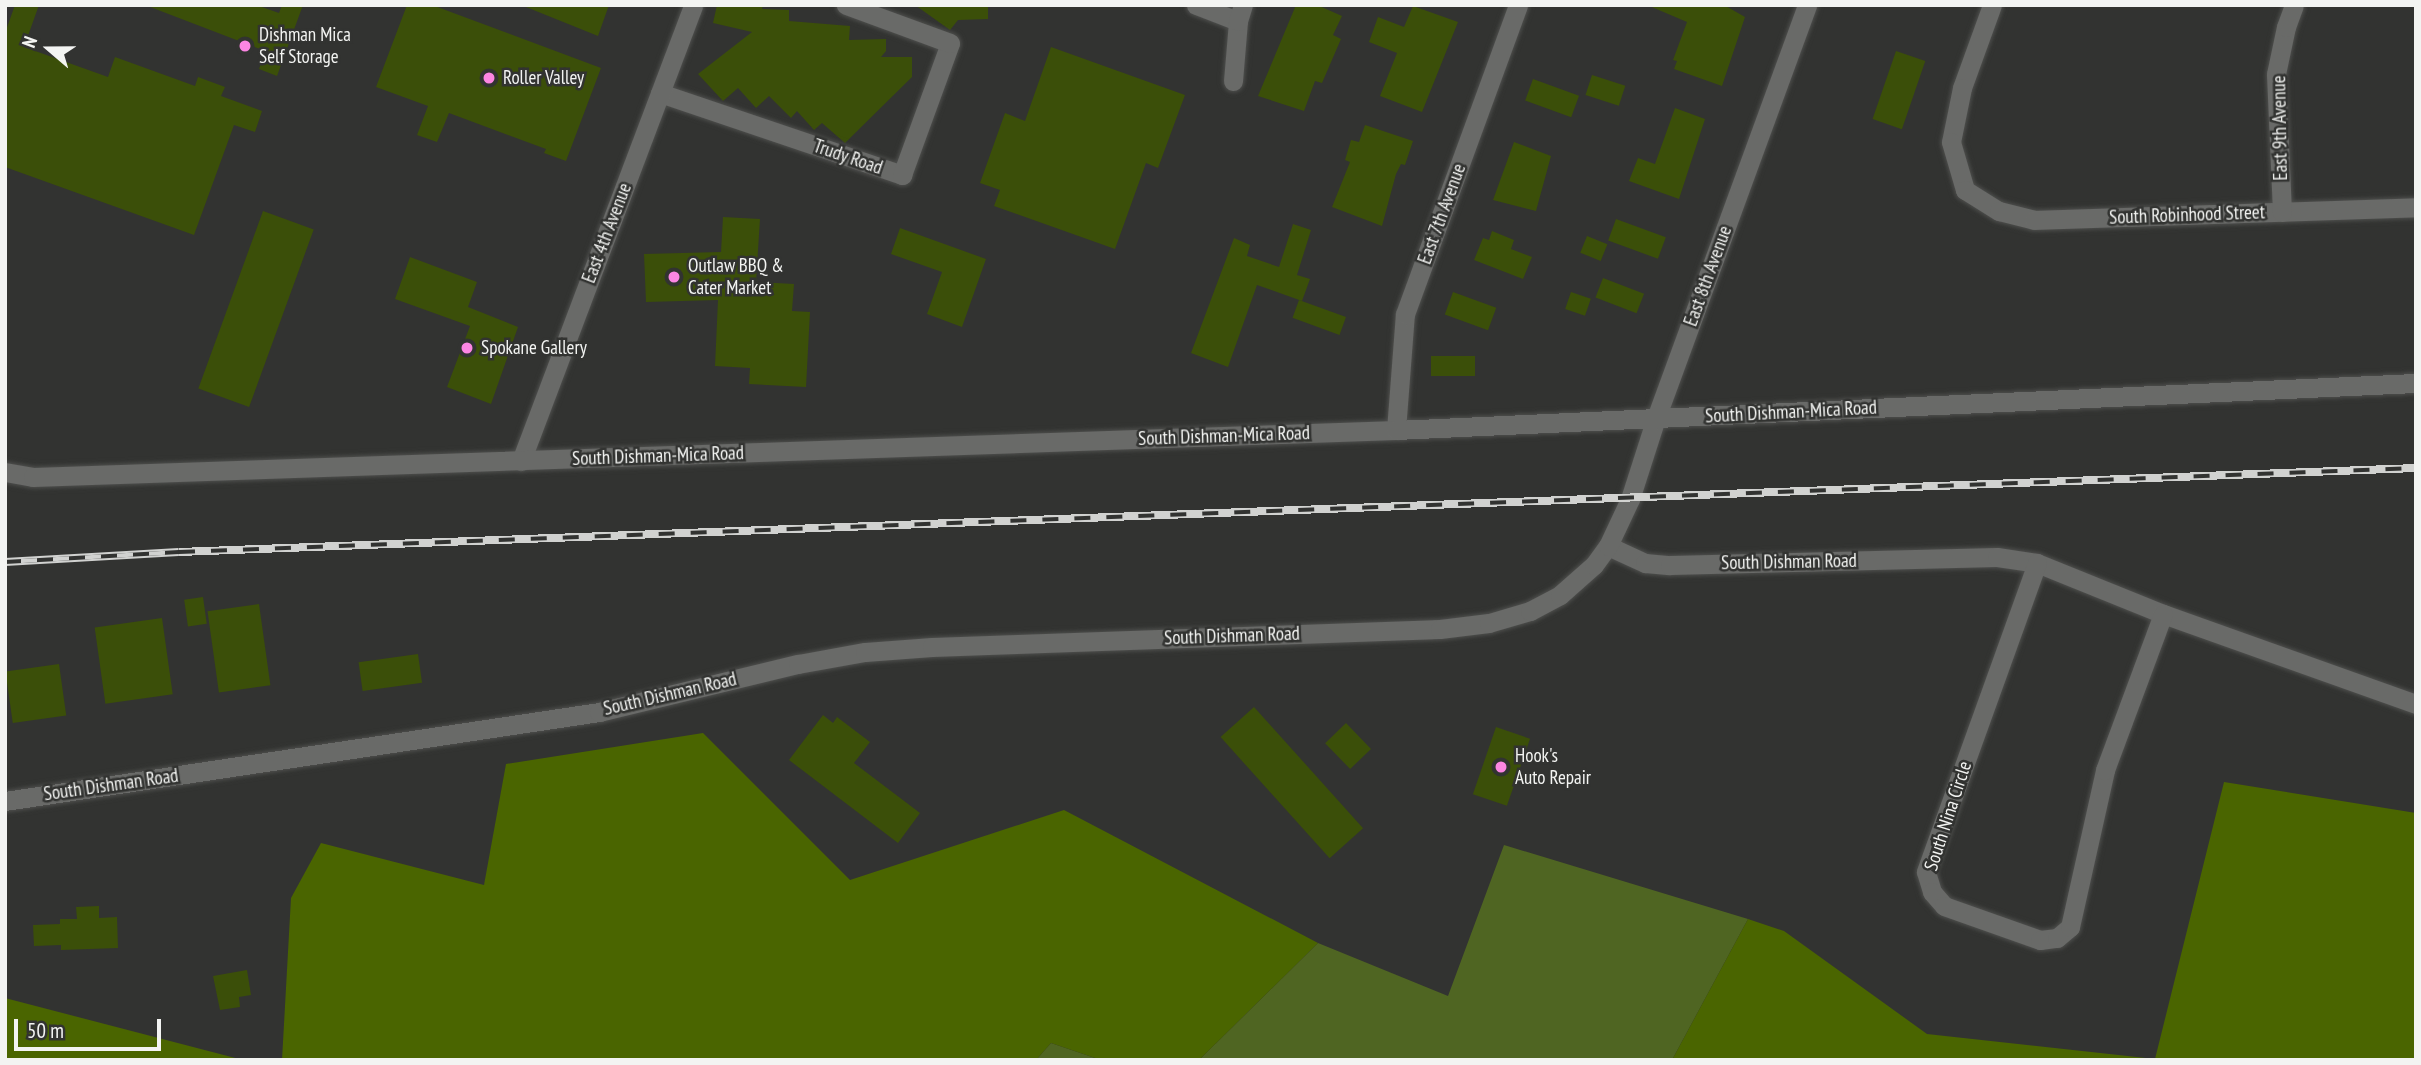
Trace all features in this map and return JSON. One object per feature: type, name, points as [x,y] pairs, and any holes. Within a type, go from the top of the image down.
[{"type":"street","name":"East 4th Avenue","points":[[521,461],[694,5]]},
{"type":"street","name":"Trudy Road","points":[[660,93],[902,175],[950,43],[846,5]]},
{"type":"street","points":[[1196,5],[1240,13],[1233,81]]},
{"type":"street","name":"East 7th Avenue","points":[[1396,430],[1405,314],[1518,5]]},
{"type":"street","name":"East 8th Avenue","points":[[1608,546],[1630,499],[1656,418],[1808,5]]},
{"type":"street","name":"South Robinhood Street","points":[[1993,5],[1962,88],[1951,142],[1965,190],[1999,211],[2034,220],[2416,207]]},
{"type":"street","name":"East 9th Avenue","points":[[2282,212],[2276,74],[2286,27],[2294,5]]},
{"type":"street","name":"South Dishman-Mica Road","points":[[5,472],[33,477],[1396,430],[2416,383]]},
{"type":"street","name":"South Dishman-Mica Road","points":[[5,488],[33,477]]},
{"type":"street","name":"South Dishman Road","points":[[5,801],[599,712],[798,664],[866,652],[932,647],[1440,629],[1489,623],[1530,611],[1560,595],[1582,578],[1608,546],[1645,563],[1670,565],[1997,557],[2037,563],[2163,614],[2416,704]]},
{"type":"street","name":"South Nina Circle","points":[[2037,563],[1926,872],[1932,892],[1944,906],[2040,940],[2057,938],[2070,927],[2105,770],[2163,614]]},
{"type":"green space","points":[[703,733],[850,880],[1064,810],[1318,943],[1199,1060],[1101,1060],[1051,1043],[1036,1060],[282,1060],[291,898],[321,843],[484,885],[506,764]]},
{"type":"green space","points":[[2224,782],[2416,813],[2416,1060],[1672,1060],[1748,919],[1784,931],[1927,1034],[2155,1059]]},
{"type":"green space","points":[[1504,845],[1748,919],[1672,1060],[1199,1060],[1318,943],[1448,996]]},
{"type":"green space","points":[[5,998],[243,1060],[5,1060]]},
{"type":"green space","points":[[1051,1043],[1101,1060],[1036,1060]]},
{"type":"building","points":[[15,5],[39,5],[24,47],[108,77],[115,57],[195,86],[198,77],[225,87],[221,96],[262,111],[255,132],[234,125],[194,235],[5,167],[5,33]]},
{"type":"building","points":[[145,5],[256,5],[279,13],[282,5],[303,5],[277,76],[259,69],[265,51]]},
{"type":"building","name":"Roller Valley","points":[[407,5],[432,5],[601,68],[566,161],[544,153],[546,149],[449,113],[437,142],[417,135],[428,106],[376,87]]},
{"type":"building","points":[[521,5],[609,5],[598,36]]},
{"type":"building","points":[[717,5],[763,5],[762,9],[789,10],[789,21],[850,26],[849,40],[886,39],[886,51],[881,57],[912,57],[912,77],[845,143],[822,123],[814,130],[797,111],[791,118],[769,96],[756,108],[738,88],[723,101],[698,74],[752,32],[713,23]]},
{"type":"building","points":[[915,5],[988,5],[988,19],[958,20],[950,30]]},
{"type":"building","points":[[1296,5],[1317,5],[1342,16],[1333,35],[1341,39],[1322,83],[1315,81],[1304,111],[1258,96]]},
{"type":"building","points":[[1647,5],[1724,5],[1745,17],[1722,86],[1674,69],[1677,61],[1673,60],[1687,22]]},
{"type":"building","points":[[1413,6],[1458,22],[1422,112],[1380,96],[1397,53],[1369,42],[1378,17],[1404,27]]},
{"type":"building","points":[[1051,47],[1185,95],[1158,168],[1146,163],[1115,249],[994,206],[1000,190],[980,183],[1005,113],[1025,121]]},
{"type":"building","points":[[1896,51],[1925,61],[1902,129],[1873,119]]},
{"type":"building","points":[[1592,75],[1625,86],[1619,106],[1586,95]]},
{"type":"building","points":[[1533,79],[1579,96],[1571,117],[1525,101]]},
{"type":"building","points":[[1675,108],[1705,119],[1679,199],[1629,181],[1638,158],[1655,164]]},
{"type":"building","points":[[1365,125],[1413,141],[1405,165],[1401,164],[1396,174],[1382,226],[1332,207],[1350,162],[1345,160],[1351,140],[1359,142]]},
{"type":"building","points":[[1514,142],[1551,156],[1536,211],[1493,200]]},
{"type":"building","points":[[263,211],[314,229],[249,407],[198,389]]},
{"type":"building","points":[[723,217],[760,219],[756,282],[794,284],[792,311],[810,312],[806,387],[749,384],[750,368],[715,366],[718,300],[646,302],[644,254],[721,252]]},
{"type":"building","points":[[1616,219],[1666,237],[1658,259],[1608,241]]},
{"type":"building","points":[[1293,224],[1311,230],[1297,275],[1310,279],[1302,301],[1257,285],[1228,367],[1191,353],[1234,238],[1250,245],[1247,256],[1279,267]]},
{"type":"building","points":[[900,228],[986,259],[962,327],[927,314],[942,272],[891,254]]},
{"type":"building","points":[[1492,231],[1514,240],[1511,249],[1532,257],[1523,279],[1474,260],[1483,238],[1489,240]]},
{"type":"building","points":[[1587,236],[1607,244],[1601,261],[1580,253]]},
{"type":"building","points":[[410,257],[477,282],[468,307],[518,327],[491,404],[447,387],[470,326],[395,299]]},
{"type":"building","points":[[1603,278],[1644,294],[1637,313],[1595,298]]},
{"type":"building","points":[[1453,292],[1496,308],[1488,330],[1445,315]]},
{"type":"building","points":[[1571,292],[1591,299],[1585,316],[1565,309]]},
{"type":"building","points":[[1299,300],[1346,317],[1339,335],[1293,318]]},
{"type":"building","points":[[1431,356],[1475,356],[1475,376],[1431,376]]},
{"type":"building","points":[[203,597],[207,624],[188,626],[184,600]]},
{"type":"building","points":[[259,604],[270,685],[219,692],[208,611]]},
{"type":"building","points":[[162,618],[173,694],[105,704],[95,627]]},
{"type":"building","points":[[418,654],[422,683],[363,691],[359,662]]},
{"type":"building","points":[[59,664],[66,715],[13,723],[6,672]]},
{"type":"building","points":[[1254,707],[1363,828],[1330,858],[1221,737]]},
{"type":"building","points":[[823,715],[833,723],[837,717],[870,742],[854,763],[920,813],[898,843],[789,760]]},
{"type":"building","points":[[1346,723],[1371,749],[1350,769],[1325,743]]},
{"type":"building","name":"Hook's Auto Repair","points":[[1496,727],[1530,739],[1507,806],[1473,794]]},
{"type":"building","points":[[99,906],[99,918],[117,917],[118,948],[61,950],[61,945],[34,946],[33,925],[60,924],[60,919],[77,919],[76,907]]},
{"type":"building","points":[[247,970],[251,995],[239,997],[240,1007],[220,1010],[213,976]]},
{"type":"railway","points":[[5,562],[179,552],[2416,468]]},
{"type":"place","name":"Dishman Mica Self Storage","points":[[245,46]]},
{"type":"place","name":"Roller Valley","points":[[489,78]]},
{"type":"place","name":"Outlaw BBQ & Cater Market","points":[[674,277]]},
{"type":"place","name":"Spokane Gallery","points":[[467,348]]},
{"type":"place","name":"Hook's Auto Repair","points":[[1501,767]]}]
